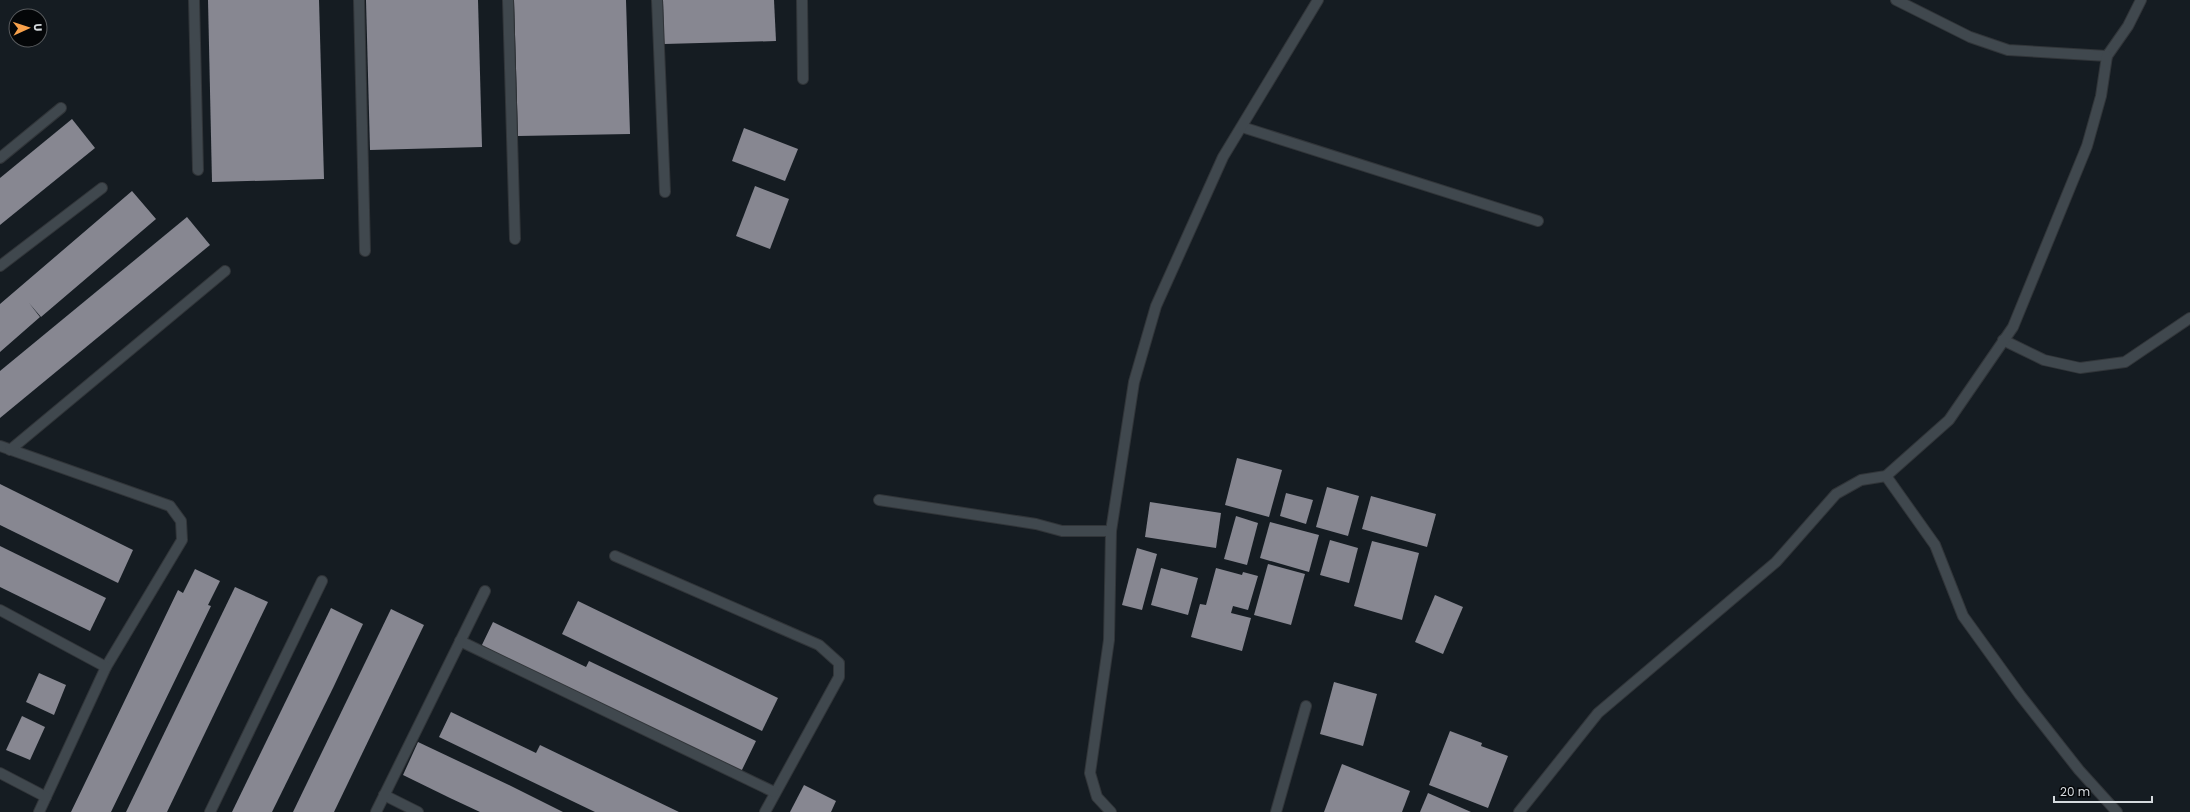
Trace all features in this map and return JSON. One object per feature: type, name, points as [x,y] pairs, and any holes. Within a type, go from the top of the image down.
[{"type":"street","points":[[194,0],[198,170]]},
{"type":"street","points":[[359,0],[365,251]]},
{"type":"street","points":[[508,0],[515,238]]},
{"type":"street","points":[[657,0],[665,192]]},
{"type":"street","points":[[802,0],[803,79]]},
{"type":"street","points":[[1111,812],[1097,797],[1090,773],[1109,640],[1111,531],[1134,382],[1156,306],[1223,157],[1318,0]]},
{"type":"street","points":[[1896,0],[1970,37],[2008,50],[2107,56]]},
{"type":"street","points":[[1519,812],[1598,713],[1776,562],[1836,494],[1861,480],[1886,476],[1949,420],[2012,327],[2087,146],[2101,96],[2107,56],[2128,26],[2141,0]]},
{"type":"street","points":[[0,158],[61,108]]},
{"type":"street","points":[[1242,126],[1538,221]]},
{"type":"street","points":[[0,266],[102,188]]},
{"type":"street","points":[[10,450],[225,271]]},
{"type":"street","points":[[2004,340],[2044,360],[2080,368],[2125,362],[2190,318]]},
{"type":"street","points":[[0,446],[170,506],[181,521],[182,540],[106,667],[39,812]]},
{"type":"street","points":[[1886,476],[1935,545],[1963,616],[2020,695],[2079,770],[2117,812]]},
{"type":"street","points":[[879,500],[1036,524],[1062,531],[1111,531]]},
{"type":"street","points":[[615,556],[819,645],[839,663],[840,677],[774,792],[765,812]]},
{"type":"street","points":[[210,812],[322,580]]},
{"type":"street","points":[[376,812],[485,591]]},
{"type":"street","points":[[0,610],[106,667]]},
{"type":"street","points":[[460,641],[774,792]]},
{"type":"street","points":[[1276,812],[1306,706]]},
{"type":"street","points":[[0,773],[46,796]]},
{"type":"street","points":[[384,795],[418,812]]},
{"type":"building","points":[[208,0],[319,0],[324,179],[212,182]]},
{"type":"building","points":[[366,0],[478,0],[482,147],[370,150]]},
{"type":"building","points":[[514,0],[626,0],[630,134],[518,136]]},
{"type":"building","points":[[663,0],[774,0],[776,41],[664,44]]},
{"type":"building","points":[[72,119],[95,148],[0,225],[0,178]]},
{"type":"building","points":[[744,128],[798,149],[785,181],[732,161]]},
{"type":"building","points":[[755,186],[789,199],[770,249],[736,236]]},
{"type":"building","points":[[132,191],[156,219],[41,317],[29,303],[40,317],[0,352],[0,304]]},
{"type":"building","points":[[187,217],[210,245],[0,418],[0,371]]},
{"type":"building","points":[[1237,458],[1282,470],[1269,517],[1225,505]]},
{"type":"building","points":[[0,484],[133,550],[118,583],[0,525]]},
{"type":"building","points":[[1327,487],[1359,496],[1348,536],[1316,527]]},
{"type":"building","points":[[1286,493],[1313,500],[1306,524],[1280,516]]},
{"type":"building","points":[[1371,496],[1436,514],[1427,547],[1362,529]]},
{"type":"building","points":[[1150,502],[1221,513],[1216,548],[1145,537]]},
{"type":"building","points":[[1236,516],[1258,523],[1247,565],[1224,559]]},
{"type":"building","points":[[1270,522],[1319,535],[1309,572],[1260,558]]},
{"type":"building","points":[[1330,540],[1358,548],[1349,583],[1320,575]]},
{"type":"building","points":[[1372,541],[1419,553],[1402,620],[1354,606]]},
{"type":"building","points":[[0,546],[106,598],[90,631],[0,587]]},
{"type":"building","points":[[1137,548],[1157,554],[1142,610],[1122,605]]},
{"type":"building","points":[[1268,564],[1305,574],[1291,625],[1254,615]]},
{"type":"building","points":[[1161,568],[1198,578],[1188,615],[1151,605]]},
{"type":"building","points":[[1216,568],[1242,575],[1243,572],[1258,576],[1248,610],[1233,606],[1231,613],[1251,618],[1242,651],[1191,637],[1200,604],[1206,605]]},
{"type":"building","points":[[195,569],[220,581],[208,605],[211,606],[111,812],[71,812],[178,590],[183,593]]},
{"type":"building","points":[[235,587],[268,602],[167,812],[126,812]]},
{"type":"building","points":[[1435,595],[1463,607],[1443,654],[1415,642]]},
{"type":"building","points":[[578,601],[778,698],[762,731],[562,634]]},
{"type":"building","points":[[331,608],[363,624],[333,688],[272,812],[232,812]]},
{"type":"building","points":[[391,609],[424,625],[334,812],[293,812]]},
{"type":"building","points":[[493,622],[586,667],[589,661],[756,741],[740,774],[480,649]]},
{"type":"building","points":[[39,673],[66,685],[54,715],[26,702]]},
{"type":"building","points":[[1334,682],[1377,694],[1363,746],[1320,734]]},
{"type":"building","points":[[451,712],[536,753],[540,745],[679,812],[595,812],[439,737]]},
{"type":"building","points":[[22,716],[45,727],[30,760],[6,750]]},
{"type":"building","points":[[1450,731],[1482,743],[1481,746],[1508,756],[1488,808],[1429,785]]},
{"type":"building","points":[[418,742],[563,812],[480,812],[450,798],[403,775]]},
{"type":"building","points":[[1342,764],[1410,791],[1402,812],[1324,812]]},
{"type":"building","points":[[804,785],[836,801],[831,812],[790,812]]},
{"type":"building","points":[[1428,793],[1471,812],[1420,812]]}]
